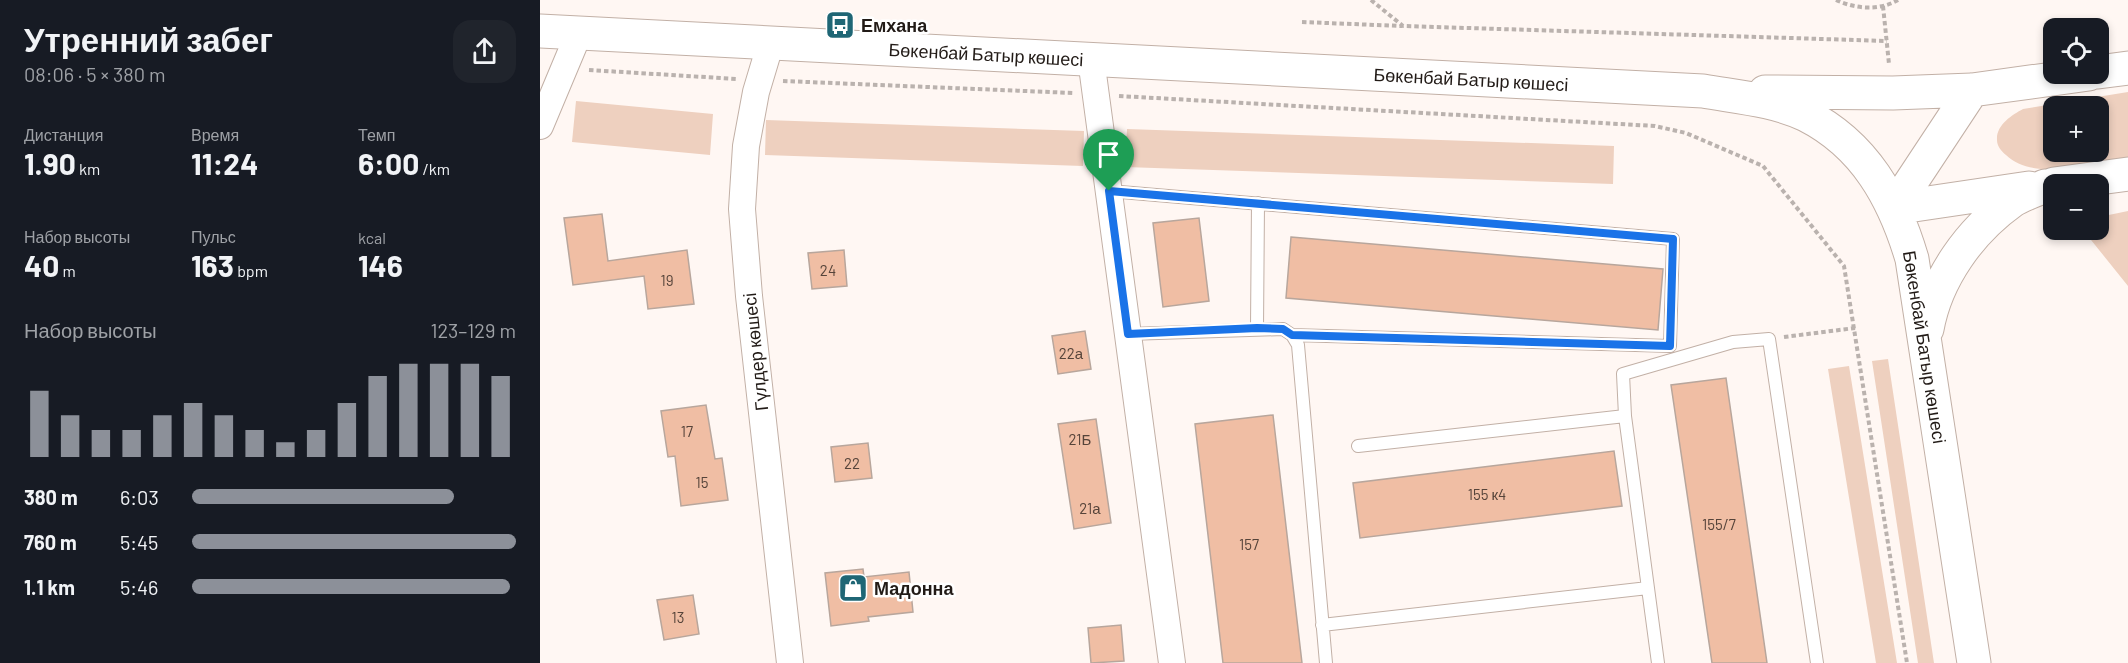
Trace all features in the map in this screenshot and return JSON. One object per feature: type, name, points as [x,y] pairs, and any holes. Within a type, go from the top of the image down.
[{"type":"main road","name":"Бөкенбай Батыр көшесі","points":[[540,31],[1703,91],[1772,104],[1805,115],[1831,130],[1856,151],[1875,172],[1894,207],[1912,259],[1974,663]]},
{"type":"main road","points":[[2109,71],[2128,68]]},
{"type":"main road","points":[[1703,91],[1893,93],[1972,90],[2043,80]]},
{"type":"main road","points":[[1894,207],[1972,90]]},
{"type":"main road","points":[[2109,177],[2128,174]]},
{"type":"main road","points":[[1894,207],[2043,186]]},
{"type":"main road","points":[[1925,342],[1931,308],[1940,286],[1964,249],[1983,227],[2014,200],[2043,188]]},
{"type":"street","points":[[540,126],[579,33]]},
{"type":"street","name":"Гүлдер көшесі","points":[[771,42],[756,92],[746,146],[742,209],[749,296],[790,663]]},
{"type":"street","points":[[1091,59],[1172,663]]},
{"type":"lane","points":[[1109,191],[1673,239],[1670,346],[1292,335]]},
{"type":"lane","points":[[1257,328],[1258,203]]},
{"type":"lane","points":[[1128,334],[1257,328],[1283,329],[1292,335],[1298,345],[1326,663]]},
{"type":"lane","points":[[1658,663],[1625,416],[1623,374],[1733,342],[1768,339],[1817,663]]},
{"type":"lane","points":[[1358,446],[1625,416]]},
{"type":"lane","points":[[1322,625],[1648,588]]},
{"type":"path","points":[[1371,0],[1403,26]]},
{"type":"path","points":[[1836,0],[1848,6],[1870,8],[1899,0]]},
{"type":"path","points":[[1883,6],[1893,93]]},
{"type":"path","points":[[1302,22],[1887,41]]},
{"type":"path","points":[[1768,339],[1855,328]]},
{"type":"shaded area","points":[[2128,92],[2128,159],[2082,167],[2064,169],[2032,168],[2018,163],[2006,155],[1997,142],[1997,135],[2002,125],[2023,109],[2043,106],[2043,162],[2109,162],[2109,96],[2103,96]]},
{"type":"shaded area","points":[[576,101],[713,114],[710,155],[572,142]]},
{"type":"shaded area","points":[[766,120],[1084,131],[1083,166],[765,155]]},
{"type":"shaded area","points":[[1127,129],[1614,146],[1613,184],[1125,167]]},
{"type":"shaded area","points":[[2128,211],[2128,286],[2091,240],[2109,240],[2109,215]]},
{"type":"shaded area","points":[[1888,359],[1934,663],[1918,663],[1872,361]]},
{"type":"shaded area","points":[[1849,366],[1897,663],[1876,663],[1828,369]]},
{"type":"building","points":[[602,214],[608,261],[687,250],[694,304],[648,309],[644,276],[573,285],[564,218]]},
{"type":"building","points":[[1199,218],[1209,301],[1163,307],[1153,223]]},
{"type":"building","points":[[1291,237],[1663,269],[1658,330],[1286,298]]},
{"type":"building","points":[[844,250],[847,286],[812,289],[808,253]]},
{"type":"building","points":[[1085,331],[1091,369],[1058,374],[1052,336]]},
{"type":"building","points":[[1726,378],[1767,663],[1712,663],[1671,385]]},
{"type":"building","points":[[706,405],[715,459],[722,458],[728,500],[681,506],[675,456],[668,457],[661,411]]},
{"type":"building","points":[[1273,415],[1302,663],[1223,663],[1195,424]]},
{"type":"building","points":[[1096,419],[1111,523],[1074,529],[1058,424]]},
{"type":"building","points":[[868,443],[872,478],[835,482],[831,447]]},
{"type":"building","points":[[1614,451],[1622,506],[1360,538],[1353,483]]},
{"type":"building","points":[[863,569],[864,577],[909,572],[913,612],[868,617],[869,621],[831,626],[825,573]]},
{"type":"building","points":[[693,595],[699,634],[664,640],[657,600]]},
{"type":"building","points":[[1121,625],[1124,661],[1091,663],[1088,628]]},
{"type":"place","name":"Емхана","points":[[840,25]]},
{"type":"place","name":"Мадонна","points":[[853,588]]},
{"type":"route","points":[[1109,191],[1673,239],[1670,346],[1292,335],[1283,329],[1257,328],[1128,334],[1109,191]]}]
